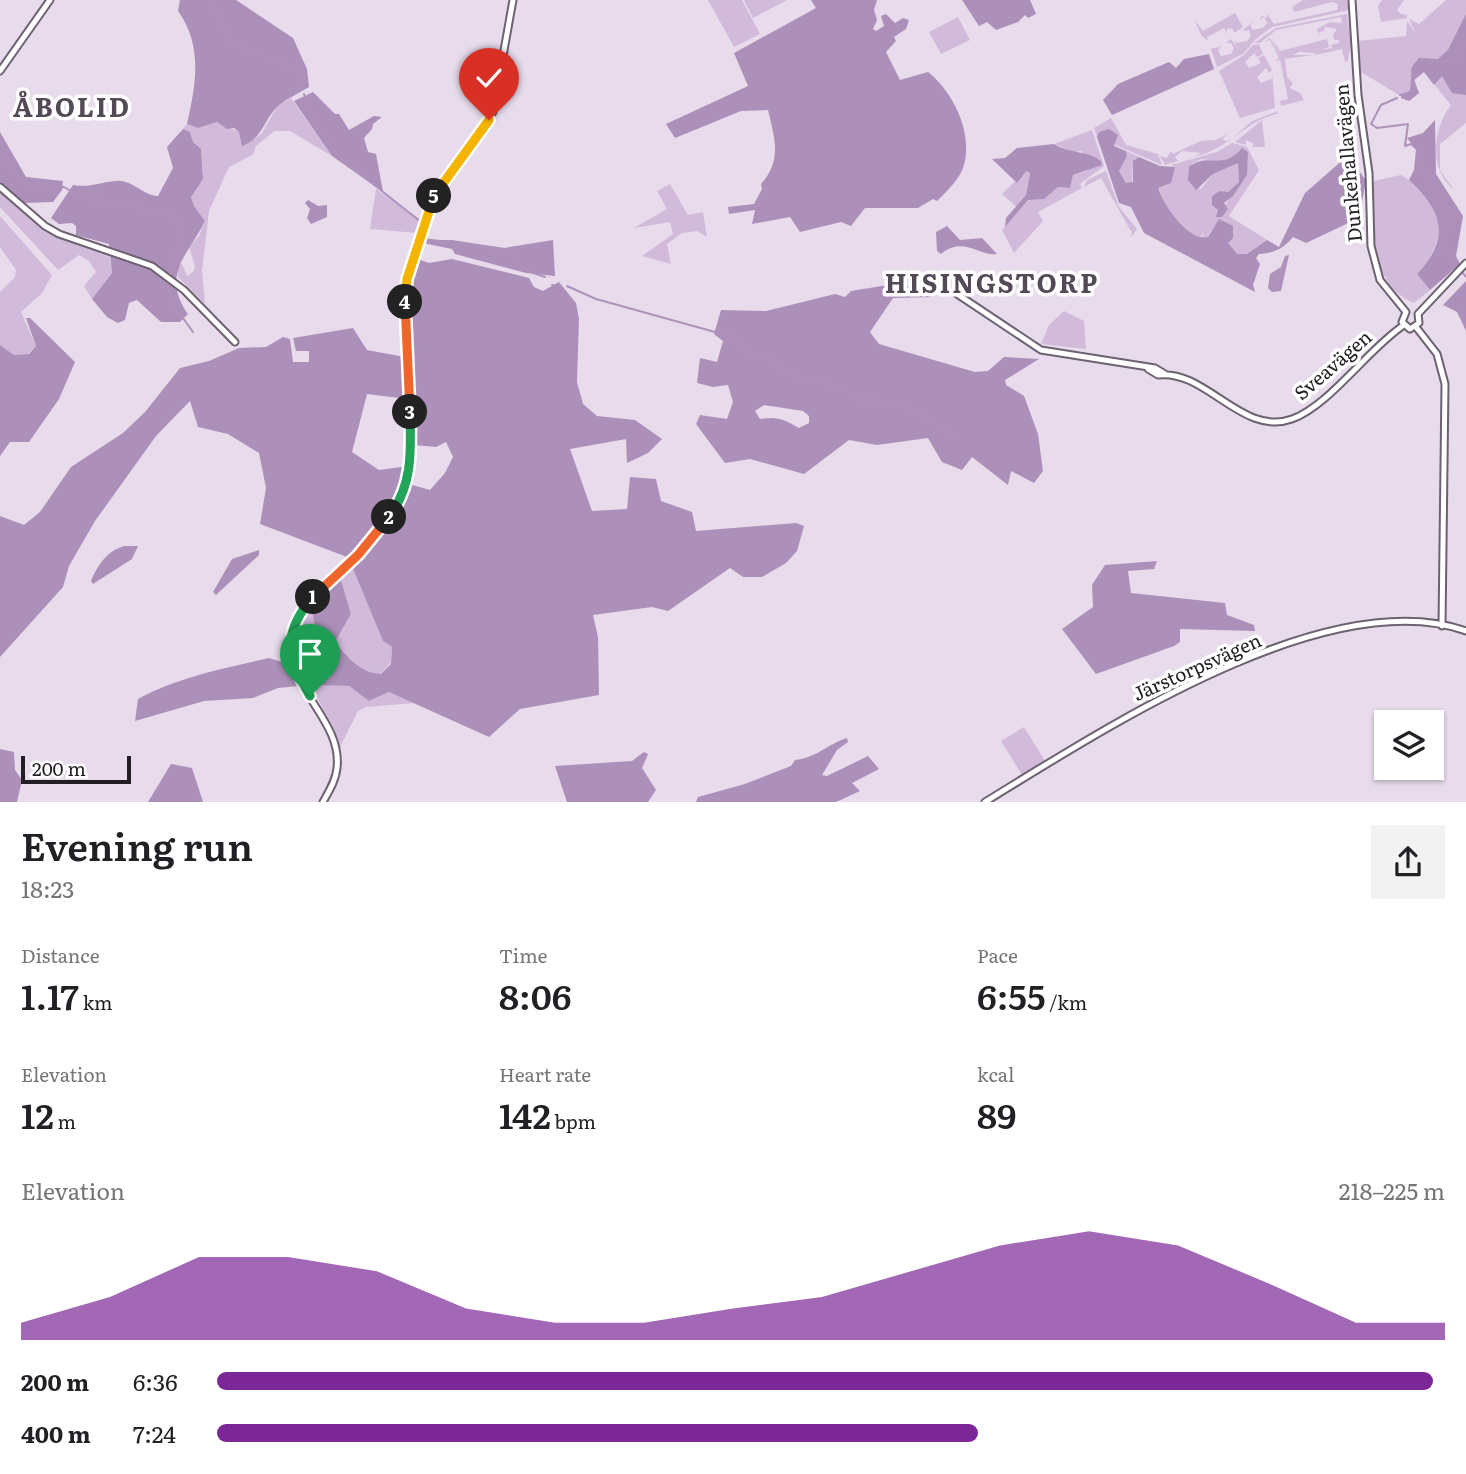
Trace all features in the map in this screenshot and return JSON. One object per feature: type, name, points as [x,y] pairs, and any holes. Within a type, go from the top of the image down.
[{"type":"street","points":[[0,71],[50,0]]},
{"type":"street","points":[[323,802],[335,777],[337,752],[292,662],[291,634],[302,610],[364,548],[394,510],[405,488],[411,445],[405,299],[407,279],[432,201],[493,112],[513,0]]},
{"type":"street","name":"Dunkehallavägen","points":[[1352,0],[1358,95],[1369,173],[1371,246],[1380,280],[1406,312]]},
{"type":"street","points":[[0,187],[58,234],[152,266],[184,290],[235,342]]},
{"type":"street","points":[[1418,314],[1466,263]]},
{"type":"street","name":"Sveavägen","points":[[957,295],[1041,350],[1160,369],[1165,374],[1194,385],[1259,419],[1277,422],[1293,419],[1307,411],[1404,325]]},
{"type":"street","points":[[1406,312],[1418,314],[1420,321],[1416,327],[1410,329],[1404,325],[1402,319],[1406,312]]},
{"type":"street","points":[[1416,327],[1437,354],[1445,384],[1442,625]]},
{"type":"street","name":"Järstorpsvägen","points":[[985,802],[1157,699],[1305,637],[1377,622],[1442,625],[1466,631]]},
{"type":"shaded area","points":[[180,0],[236,0],[293,38],[307,69],[309,87],[279,105],[249,143],[242,146],[239,132],[234,128],[227,129],[217,122],[198,128],[187,124],[195,66],[191,38],[178,11]]},
{"type":"shaded area","points":[[708,0],[742,0],[760,34],[734,47]]},
{"type":"shaded area","points":[[744,0],[787,0],[753,18]]},
{"type":"shaded area","points":[[811,0],[877,0],[874,10],[877,20],[873,29],[876,31],[884,26],[881,16],[886,14],[895,23],[903,18],[909,20],[906,29],[894,37],[896,41],[886,52],[900,80],[928,72],[937,80],[959,114],[966,139],[964,165],[960,175],[937,201],[933,199],[918,208],[865,208],[851,226],[841,222],[800,232],[790,217],[752,224],[755,210],[729,214],[728,207],[754,204],[762,189],[761,184],[772,166],[775,149],[768,110],[741,111],[675,138],[666,124],[748,86],[734,53],[816,8]]},
{"type":"shaded area","points":[[962,0],[1030,0],[1036,14],[1028,18],[1025,15],[1018,22],[996,30],[987,22],[979,26]]},
{"type":"shaded area","points":[[1303,0],[1348,0],[1349,10],[1272,27],[1244,53],[1217,67],[1211,49],[1221,46],[1218,50],[1221,56],[1231,54],[1234,48],[1231,43],[1226,43],[1231,39],[1237,48],[1234,41],[1247,41],[1251,36],[1249,30],[1242,31],[1256,19],[1250,25],[1253,30],[1263,28],[1267,23],[1264,17],[1259,20],[1262,16],[1267,18],[1267,14],[1274,24],[1337,10],[1338,4],[1332,2],[1294,12],[1292,7]]},
{"type":"shaded area","points":[[1382,0],[1404,0],[1397,10],[1407,15],[1407,18],[1381,22],[1378,6]]},
{"type":"shaded area","points":[[1446,0],[1466,0],[1466,123],[1440,144],[1440,170],[1454,190],[1440,171],[1436,148],[1440,125],[1451,105],[1424,72],[1414,80],[1419,93],[1409,101],[1361,72],[1358,41],[1406,36],[1407,21],[1416,34],[1409,19],[1419,24]]},
{"type":"shaded area","points":[[1235,13],[1243,27],[1234,33],[1233,29],[1228,28],[1226,32],[1224,28],[1207,37],[1208,41],[1201,35],[1194,19],[1203,31]]},
{"type":"shaded area","points":[[1347,14],[1351,42],[1348,61],[1345,62],[1342,49],[1315,55],[1299,52],[1293,55],[1313,55],[1285,59],[1287,77],[1293,83],[1290,88],[1300,93],[1304,100],[1281,106],[1280,101],[1288,99],[1280,60],[1275,61],[1279,58],[1270,40],[1264,42],[1270,38],[1281,58],[1272,39],[1280,51],[1327,39],[1329,47],[1321,50],[1333,48],[1330,45],[1339,43],[1339,40],[1334,40],[1333,35],[1337,29],[1325,27],[1324,31],[1319,32],[1320,38],[1317,29],[1330,22],[1342,23],[1341,17],[1276,30],[1260,43],[1254,43],[1276,28]]},
{"type":"shaded area","points":[[1466,14],[1466,95],[1452,93],[1442,76],[1434,85],[1424,72],[1414,80],[1419,93],[1409,101],[1401,98],[1402,94],[1410,91],[1412,67],[1419,58],[1438,59],[1448,50]]},
{"type":"shaded area","points":[[958,17],[970,40],[941,54],[929,32]]},
{"type":"shaded area","points":[[1259,44],[1263,54],[1257,57],[1254,53],[1245,62],[1249,68],[1261,63],[1258,58],[1264,55],[1272,70],[1269,73],[1266,68],[1257,77],[1261,83],[1273,78],[1275,108],[1240,118],[1219,71],[1244,55],[1253,45]]},
{"type":"shaded area","points":[[1209,54],[1214,69],[1112,115],[1103,100],[1118,84],[1169,62],[1176,68],[1184,59]]},
{"type":"shaded area","points":[[313,92],[335,114],[339,114],[349,130],[374,116],[382,117],[373,124],[364,138],[368,152],[376,154],[383,192],[332,156],[294,101]]},
{"type":"shaded area","points":[[291,98],[332,156],[290,131],[274,131],[255,147],[254,154],[229,167],[209,211],[202,271],[205,304],[178,277],[177,266],[182,264],[187,276],[194,271],[189,247],[199,236],[205,221],[191,197],[203,174],[201,150],[193,142],[190,132],[183,129],[187,124],[198,128],[216,122],[239,132],[246,145],[262,133],[278,105]]},
{"type":"shaded area","points":[[1278,111],[1277,114],[1256,122],[1234,137],[1251,122],[1245,124]]},
{"type":"shaded area","points":[[1111,118],[1126,145],[1158,154],[1162,165],[1097,137],[1094,128]]},
{"type":"shaded area","points":[[1262,120],[1265,147],[1252,147],[1254,144],[1246,140],[1246,145],[1235,142]]},
{"type":"shaded area","points":[[1435,120],[1436,174],[1463,216],[1456,256],[1460,264],[1430,290],[1417,274],[1435,249],[1438,226],[1430,203],[1409,180],[1414,170],[1416,149],[1407,138],[1423,133]]},
{"type":"shaded area","points":[[183,129],[190,132],[193,142],[201,149],[203,179],[191,197],[205,221],[185,254],[177,276],[180,300],[188,314],[180,322],[161,322],[137,300],[129,303],[125,320],[118,323],[107,317],[92,299],[112,273],[109,244],[76,235],[76,226],[72,223],[59,224],[51,218],[73,185],[122,181],[158,196],[173,168],[167,147]]},
{"type":"shaded area","points":[[1109,129],[1118,135],[1114,146],[1126,151],[1127,156],[1119,171],[1126,183],[1133,182],[1133,161],[1139,157],[1160,166],[1175,167],[1171,183],[1158,188],[1165,204],[1185,228],[1201,237],[1208,237],[1219,219],[1233,226],[1233,238],[1228,243],[1237,254],[1247,254],[1267,240],[1279,247],[1305,193],[1345,158],[1350,157],[1366,181],[1359,218],[1306,243],[1293,237],[1278,250],[1259,254],[1256,258],[1260,264],[1253,285],[1255,292],[1144,233],[1131,207],[1119,203],[1097,137],[1099,132]]},
{"type":"shaded area","points":[[1092,130],[1104,166],[1080,184],[1082,188],[1038,212],[1043,221],[1014,253],[1002,230],[1028,200],[1048,195],[1058,187],[1070,188],[1073,175],[1087,171],[1082,151],[1073,152],[1054,144]]},
{"type":"shaded area","points":[[0,132],[26,177],[63,181],[62,190],[53,202],[24,203],[0,182]]},
{"type":"shaded area","points":[[1228,134],[1222,139],[1227,142],[1217,148],[1193,157],[1201,153],[1182,151],[1175,157],[1178,161],[1165,165],[1160,156],[1167,158],[1171,151],[1173,154],[1201,141],[1216,140]]},
{"type":"shaded area","points":[[1232,143],[1247,147],[1259,170],[1229,216],[1267,240],[1247,254],[1237,254],[1211,230],[1208,237],[1202,238],[1204,232],[1200,237],[1186,229],[1168,210],[1157,188],[1167,185],[1175,167],[1171,165],[1217,152]],"holes":[[[1238,156],[1247,159],[1247,175],[1225,205],[1216,196],[1228,192],[1239,182],[1238,163],[1213,174],[1200,190],[1192,164],[1201,159],[1227,162]]]},
{"type":"shaded area","points":[[1054,144],[1084,153],[1101,161],[1102,165],[1073,175],[1070,188],[1058,187],[1044,199],[1028,200],[1005,227],[1006,218],[1026,195],[1030,173],[1026,171],[1017,183],[992,159],[1005,158],[1017,148]]},
{"type":"shaded area","points":[[1242,148],[1248,152],[1247,175],[1233,196],[1224,203],[1228,209],[1222,217],[1216,217],[1218,210],[1212,205],[1212,196],[1220,191],[1228,192],[1239,182],[1238,163],[1213,174],[1196,190],[1188,180],[1189,167],[1203,161],[1228,159]]},
{"type":"shaded area","points":[[1126,151],[1139,157],[1133,161],[1132,184],[1126,183],[1119,171]]},
{"type":"shaded area","points":[[1026,171],[1030,172],[1026,195],[1017,207],[1002,194]]},
{"type":"shaded area","points":[[1106,171],[1119,207],[1137,229],[1131,238],[1132,233],[1101,178],[1084,187],[1087,180]]},
{"type":"shaded area","points":[[1401,175],[1427,196],[1438,220],[1435,247],[1417,274],[1430,290],[1414,303],[1399,294],[1388,282],[1380,267],[1373,233],[1374,181]]},
{"type":"shaded area","points":[[670,184],[688,215],[703,212],[707,237],[697,231],[682,233],[667,244],[671,264],[642,256],[673,234],[670,222],[634,228],[667,209],[657,191]]},
{"type":"shaded area","points":[[376,189],[421,220],[417,233],[370,229]]},
{"type":"shaded area","points":[[0,192],[50,231],[109,253],[112,273],[92,299],[84,286],[96,272],[89,261],[79,255],[58,270],[0,207]]},
{"type":"shaded area","points":[[308,200],[318,206],[327,205],[327,217],[311,224],[307,218],[310,209],[305,203]]},
{"type":"shaded area","points":[[0,216],[52,275],[42,293],[21,312],[36,346],[28,354],[14,355],[0,345],[0,292],[15,277],[16,270],[0,247]]},
{"type":"shaded area","points":[[947,226],[960,240],[982,238],[997,254],[957,246],[941,254],[937,251],[936,232]]},
{"type":"shaded area","points":[[422,240],[452,240],[504,248],[553,240],[555,276],[526,273],[455,254],[452,249],[423,243]]},
{"type":"shaded area","points":[[1289,255],[1281,291],[1272,292],[1268,288],[1270,274],[1281,267],[1285,256]]},
{"type":"shaded area","points":[[415,258],[429,263],[452,259],[529,278],[534,287],[543,291],[559,282],[576,303],[579,319],[577,382],[583,404],[597,416],[635,420],[662,439],[648,453],[627,463],[626,439],[570,449],[592,511],[627,509],[630,477],[656,479],[661,501],[692,512],[696,531],[796,523],[804,526],[797,551],[786,563],[762,577],[743,577],[730,568],[668,611],[652,607],[593,615],[598,637],[599,695],[520,709],[489,737],[389,692],[369,701],[349,686],[310,685],[301,668],[328,671],[320,651],[312,611],[318,600],[341,580],[351,614],[335,642],[355,663],[373,673],[381,674],[391,664],[392,647],[383,641],[353,569],[400,505],[409,484],[430,490],[445,473],[453,457],[446,442],[436,447],[414,445],[407,293]]},
{"type":"shaded area","points":[[1466,281],[1466,331],[1457,312],[1443,305]]},
{"type":"shaded area","points":[[894,284],[930,293],[932,297],[893,298],[870,332],[879,344],[975,372],[988,371],[1004,357],[1039,359],[1005,380],[1006,385],[1024,396],[1038,434],[1043,471],[1034,483],[1011,471],[1008,485],[972,457],[962,470],[942,462],[928,438],[877,445],[849,440],[804,474],[750,459],[725,463],[696,424],[700,415],[727,419],[733,402],[728,385],[713,387],[697,383],[700,358],[717,362],[723,341],[714,334],[721,310],[766,311],[835,294],[845,297],[851,291]],"holes":[[[764,405],[803,411],[809,416],[809,423],[799,428],[780,419],[760,419],[755,411]]]},
{"type":"shaded area","points":[[1064,311],[1084,321],[1086,349],[1041,344],[1049,325]]},
{"type":"shaded area","points":[[26,318],[30,318],[75,362],[59,399],[29,442],[10,442],[0,456],[0,345],[14,355],[29,354],[36,346]]},
{"type":"shaded area","points":[[353,328],[367,350],[405,357],[407,399],[367,394],[352,452],[379,470],[408,466],[404,480],[385,516],[358,547],[347,557],[260,524],[266,488],[259,453],[228,434],[198,427],[190,401],[156,436],[95,521],[69,566],[63,587],[0,657],[0,516],[24,525],[40,512],[71,467],[123,433],[145,412],[180,368],[209,361],[239,348],[266,347],[283,337],[290,339],[293,362],[309,362],[309,351],[296,351],[293,338]]},
{"type":"shaded area","points":[[125,546],[138,546],[132,559],[93,584],[91,581],[104,559]]},
{"type":"shaded area","points":[[259,550],[259,555],[216,595],[213,592],[232,559]]},
{"type":"shaded area","points":[[1157,561],[1154,569],[1128,571],[1131,593],[1225,603],[1227,615],[1254,625],[1255,631],[1180,629],[1180,642],[1174,646],[1096,674],[1062,629],[1093,607],[1092,585],[1105,565]]},
{"type":"shaded area","points":[[353,569],[383,641],[392,647],[391,662],[381,674],[360,667],[335,642],[351,614],[341,580]]},
{"type":"shaded area","points":[[321,597],[318,600],[320,651],[329,671],[301,668],[296,648],[297,628],[304,609]]},
{"type":"shaded area","points":[[269,658],[288,664],[299,686],[278,688],[253,698],[204,701],[135,721],[138,699],[153,691],[202,674]]},
{"type":"shaded area","points":[[310,685],[349,686],[369,701],[389,692],[415,703],[366,707],[358,711],[340,747],[333,727]]},
{"type":"shaded area","points":[[1024,727],[1045,761],[1022,775],[1001,741]]},
{"type":"shaded area","points":[[847,738],[848,742],[837,750],[822,775],[827,776],[868,756],[879,769],[852,783],[860,791],[836,802],[696,802],[698,797],[745,784],[791,766],[795,760],[809,757]]},
{"type":"shaded area","points":[[0,749],[14,752],[15,770],[22,780],[17,802],[0,802]]},
{"type":"shaded area","points":[[644,752],[648,754],[642,768],[656,790],[648,802],[567,802],[555,766],[632,761]]},
{"type":"shaded area","points":[[171,764],[192,768],[203,802],[148,802]]},
{"type":"waterway","points":[[211,0],[233,43],[297,69],[302,90]]},
{"type":"waterway","points":[[1400,95],[1412,92],[1415,88],[1412,70],[1415,64],[1427,59],[1433,62],[1453,61],[1466,44]]},
{"type":"waterway","points":[[304,94],[319,130],[339,157],[421,222]]},
{"type":"waterway","points":[[1397,98],[1381,105],[1371,124],[1377,128],[1408,124],[1405,146],[1411,144],[1419,151],[1419,163],[1429,186],[1441,195],[1437,205],[1448,209],[1444,217],[1449,224],[1445,242],[1448,254],[1466,277]]},
{"type":"waterway","points":[[0,153],[20,182],[44,189],[64,187],[83,198],[135,206],[164,215],[171,214],[177,227],[178,243],[169,273]]},
{"type":"waterway","points":[[424,239],[511,250],[522,269],[545,277]]},
{"type":"waterway","points":[[166,279],[175,307],[193,332]]},
{"type":"waterway","points":[[552,285],[560,286]]},
{"type":"waterway","points":[[567,286],[596,299],[733,337],[756,356],[774,361],[783,370],[810,381],[835,385],[865,401],[879,400],[911,409],[953,435]]},
{"type":"district","name":"ÅBOLID","points":[[72,108]]},
{"type":"district","name":"HISINGSTORP","points":[[992,284]]},
{"type":"route","points":[[310,696],[290,653],[294,623],[311,599],[358,555],[403,496],[411,462],[405,299],[407,279],[425,218],[436,193],[489,120]]}]
